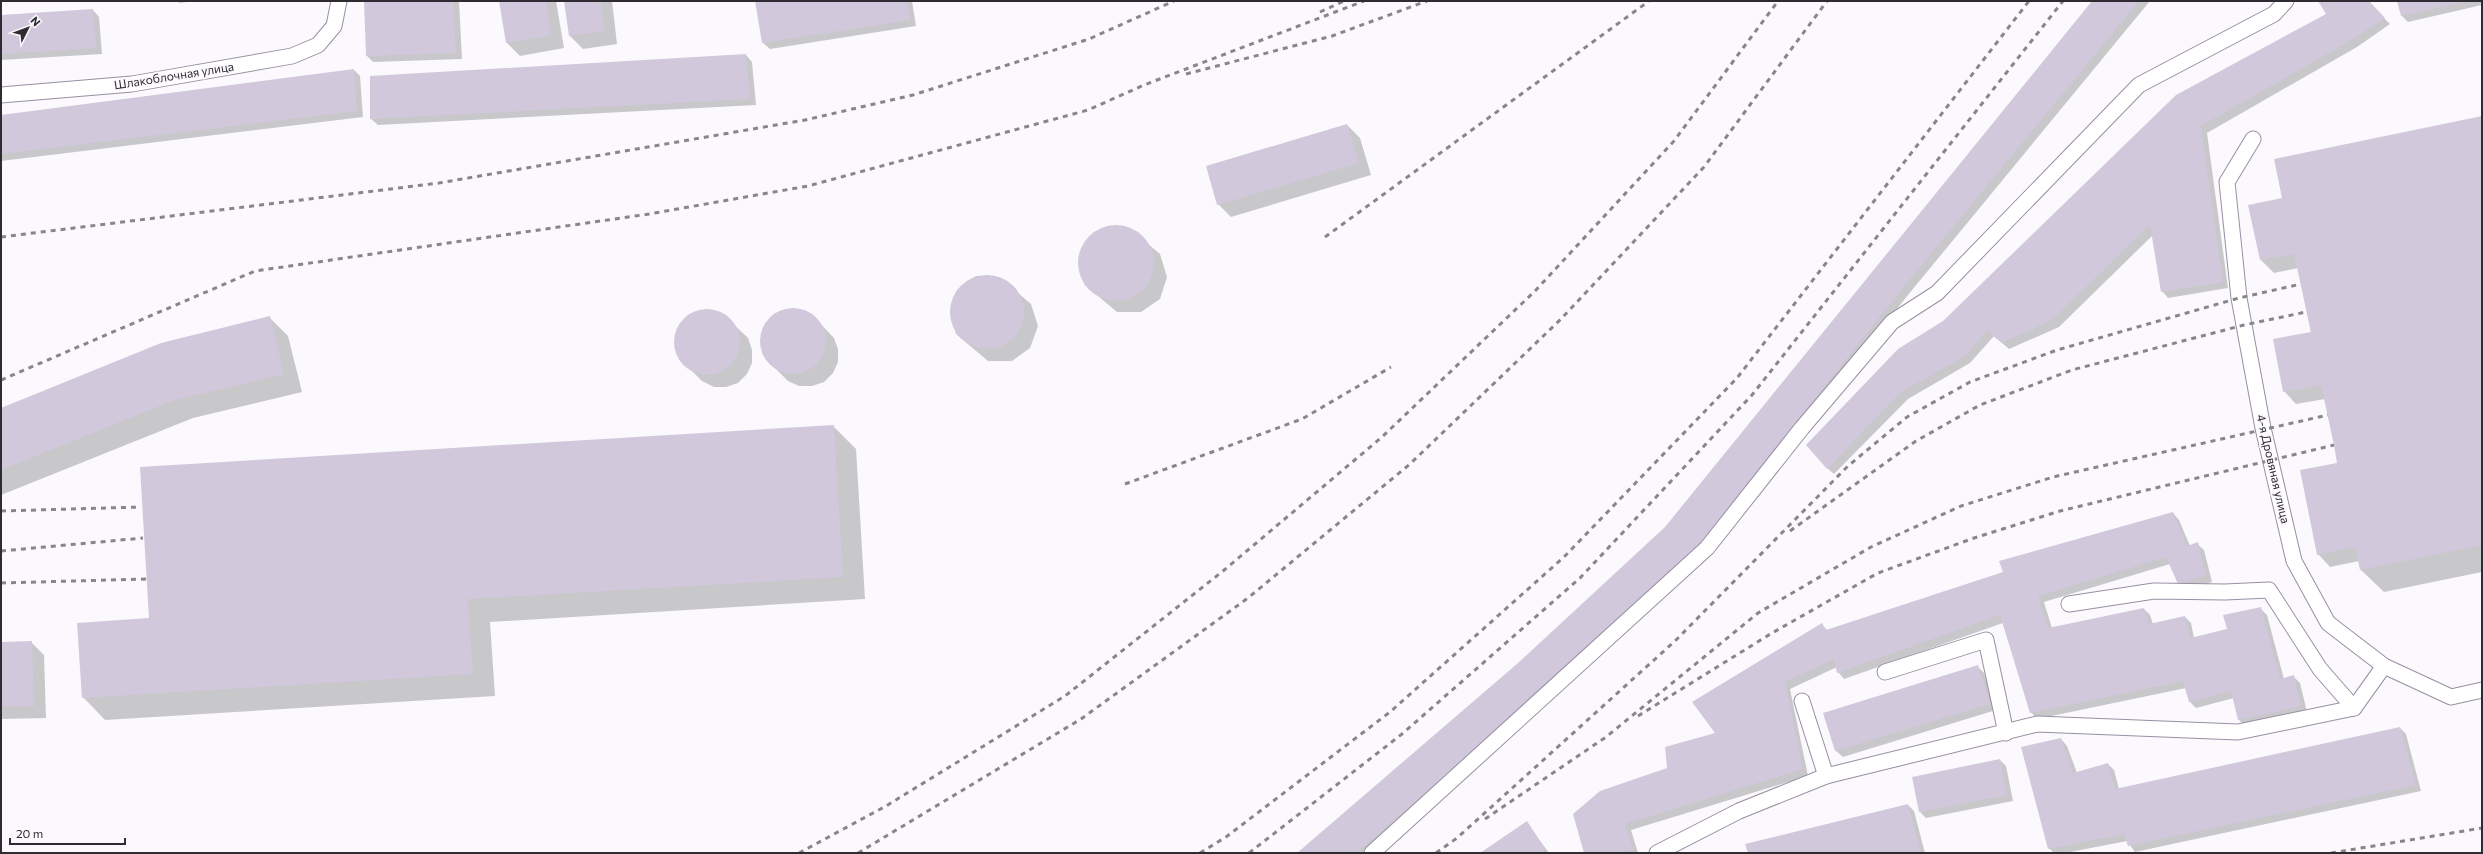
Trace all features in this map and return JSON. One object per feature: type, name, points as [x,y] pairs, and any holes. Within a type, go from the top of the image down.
[{"type":"lane","name":"Шлакоблочная улица","points":[[1,95],[132,84],[292,56],[318,45],[334,26],[339,1]]},
{"type":"lane","points":[[1372,853],[1707,548],[1802,428],[1892,322],[1937,293],[2139,85],[2274,14],[2286,1]]},
{"type":"lane","name":"4-я Дровяная улица","points":[[2253,139],[2227,182],[2239,298],[2263,428],[2294,562],[2328,623],[2384,666],[2451,697],[2482,690]]},
{"type":"lane","points":[[2069,604],[2154,591],[2225,592],[2269,590],[2320,669],[2354,708]]},
{"type":"lane","points":[[1886,672],[1986,640],[2006,733]]},
{"type":"lane","points":[[1657,853],[1739,811],[1826,776],[2006,733],[2037,724],[2238,732],[2354,708],[2384,666]]},
{"type":"lane","points":[[1802,701],[1826,776]]},
{"type":"building","points":[[364,1],[453,1],[456,53],[366,56]]},
{"type":"building","points":[[499,1],[546,1],[551,35],[506,43]]},
{"type":"building","points":[[564,1],[601,1],[605,31],[569,36]]},
{"type":"building","points":[[755,1],[907,1],[910,20],[762,43]]},
{"type":"building","points":[[2092,1],[2139,1],[1902,289],[1691,554],[1543,690],[1356,853],[1297,853],[1518,663],[1665,527]]},
{"type":"building","points":[[2318,1],[2369,1],[2385,18],[2350,41],[2201,126],[2223,282],[2161,292],[2150,225],[2052,320],[2002,343],[1987,331],[1964,357],[1901,392],[1827,469],[1806,445],[1898,349],[1943,321],[2176,95],[2326,14]]},
{"type":"building","points":[[2397,1],[2464,1],[2464,2],[2401,16]]},
{"type":"building","points":[[93,9],[96,48],[1,54],[1,15]]},
{"type":"building","points":[[746,54],[750,99],[370,119],[370,76]]},
{"type":"building","points":[[354,69],[357,111],[1,154],[1,115]]},
{"type":"building","points":[[2482,116],[2482,545],[2360,570],[2355,547],[2317,555],[2300,470],[2337,463],[2334,445],[2321,385],[2283,392],[2273,339],[2311,332],[2294,254],[2260,260],[2248,205],[2282,198],[2274,159]]},
{"type":"building","points":[[1347,124],[1359,163],[1217,205],[1206,166]]},
{"type":"building","points":[[1116,225],[1130,228],[1143,236],[1151,249],[1154,263],[1151,277],[1143,290],[1130,298],[1116,301],[1102,298],[1089,290],[1081,277],[1078,263],[1081,249],[1089,236],[1102,228]]},
{"type":"building","points":[[980,275],[994,275],[1008,281],[1018,291],[1024,305],[1024,319],[1018,333],[1008,343],[994,349],[980,349],[966,343],[956,333],[950,319],[950,305],[956,291],[966,281]]},
{"type":"building","points":[[793,308],[806,311],[816,318],[823,328],[826,341],[823,354],[816,364],[806,371],[793,374],[780,371],[770,364],[763,354],[760,341],[763,328],[770,318],[780,311]]},
{"type":"building","points":[[707,309],[720,312],[730,319],[737,329],[740,342],[737,355],[730,365],[720,372],[707,375],[694,372],[684,365],[677,355],[674,342],[677,329],[684,319],[694,312]]},
{"type":"building","points":[[270,316],[284,374],[175,400],[1,470],[1,408],[161,343]]},
{"type":"building","points":[[834,425],[843,577],[468,599],[473,674],[82,698],[77,623],[149,618],[140,467]]},
{"type":"building","points":[[2173,512],[2187,546],[2198,542],[2206,575],[2178,584],[2166,557],[2038,596],[2048,628],[2144,608],[2149,624],[2185,616],[2190,638],[2227,629],[2223,615],[2261,607],[2280,679],[2294,675],[2301,706],[2238,720],[2231,691],[2189,702],[2183,681],[2030,713],[2000,615],[1837,673],[1834,659],[1785,682],[1803,769],[1625,824],[1633,849],[1620,853],[1584,853],[1573,814],[1600,791],[1667,768],[1665,747],[1715,733],[1692,702],[1822,623],[1826,630],[2003,572],[1999,561]]},
{"type":"building","points":[[32,641],[34,706],[1,706],[1,642]]},
{"type":"building","points":[[1978,665],[1990,704],[1835,751],[1823,713]]},
{"type":"building","points":[[2400,727],[2416,785],[2128,846],[2124,834],[2048,849],[2021,747],[2061,738],[2073,773],[2108,763],[2115,789]]},
{"type":"building","points":[[2000,759],[2007,795],[1919,812],[1912,777]]},
{"type":"building","points":[[1908,804],[1921,853],[1748,853],[1745,844]]},
{"type":"building","points":[[1527,821],[1545,849],[1539,853],[1480,853]]},
{"type":"railway","points":[[1,237],[439,183],[805,120],[913,95],[1089,39],[1174,1]]},
{"type":"railway","points":[[1320,12],[1344,1]]},
{"type":"railway","points":[[1,380],[255,271],[649,214],[808,186],[1088,110],[1144,85],[1364,1]]},
{"type":"railway","points":[[1186,74],[1332,36],[1427,1]]},
{"type":"railway","points":[[1325,237],[1649,1]]},
{"type":"railway","points":[[799,853],[886,806],[1065,696],[1223,571],[1382,437],[1535,291],[1674,141],[1778,1]]},
{"type":"railway","points":[[858,853],[1081,719],[1248,598],[1410,464],[1561,319],[1704,167],[1827,1]]},
{"type":"railway","points":[[1200,853],[1226,837],[1390,712],[1564,557],[1737,378],[2029,1]]},
{"type":"railway","points":[[1249,853],[1402,734],[1580,578],[1752,395],[2063,1]]},
{"type":"railway","points":[[1436,853],[1457,838],[1675,641],[1848,466],[1907,417],[1970,382],[2057,350],[2239,298],[2301,284]]},
{"type":"railway","points":[[1790,531],[1916,441],[1980,405],[2072,370],[2244,325],[2306,312]]},
{"type":"railway","points":[[1125,484],[1302,419],[1391,367]]},
{"type":"railway","points":[[1485,819],[1606,737],[1758,613],[1871,547],[1961,506],[2053,477],[2328,415]]},
{"type":"railway","points":[[1638,716],[1772,633],[1878,573],[1974,538],[2060,511],[2334,445]]},
{"type":"railway","points":[[1,511],[141,507]]},
{"type":"railway","points":[[1,551],[143,538]]},
{"type":"railway","points":[[1,583],[146,579]]},
{"type":"railway","points":[[2331,853],[2482,828]]}]
